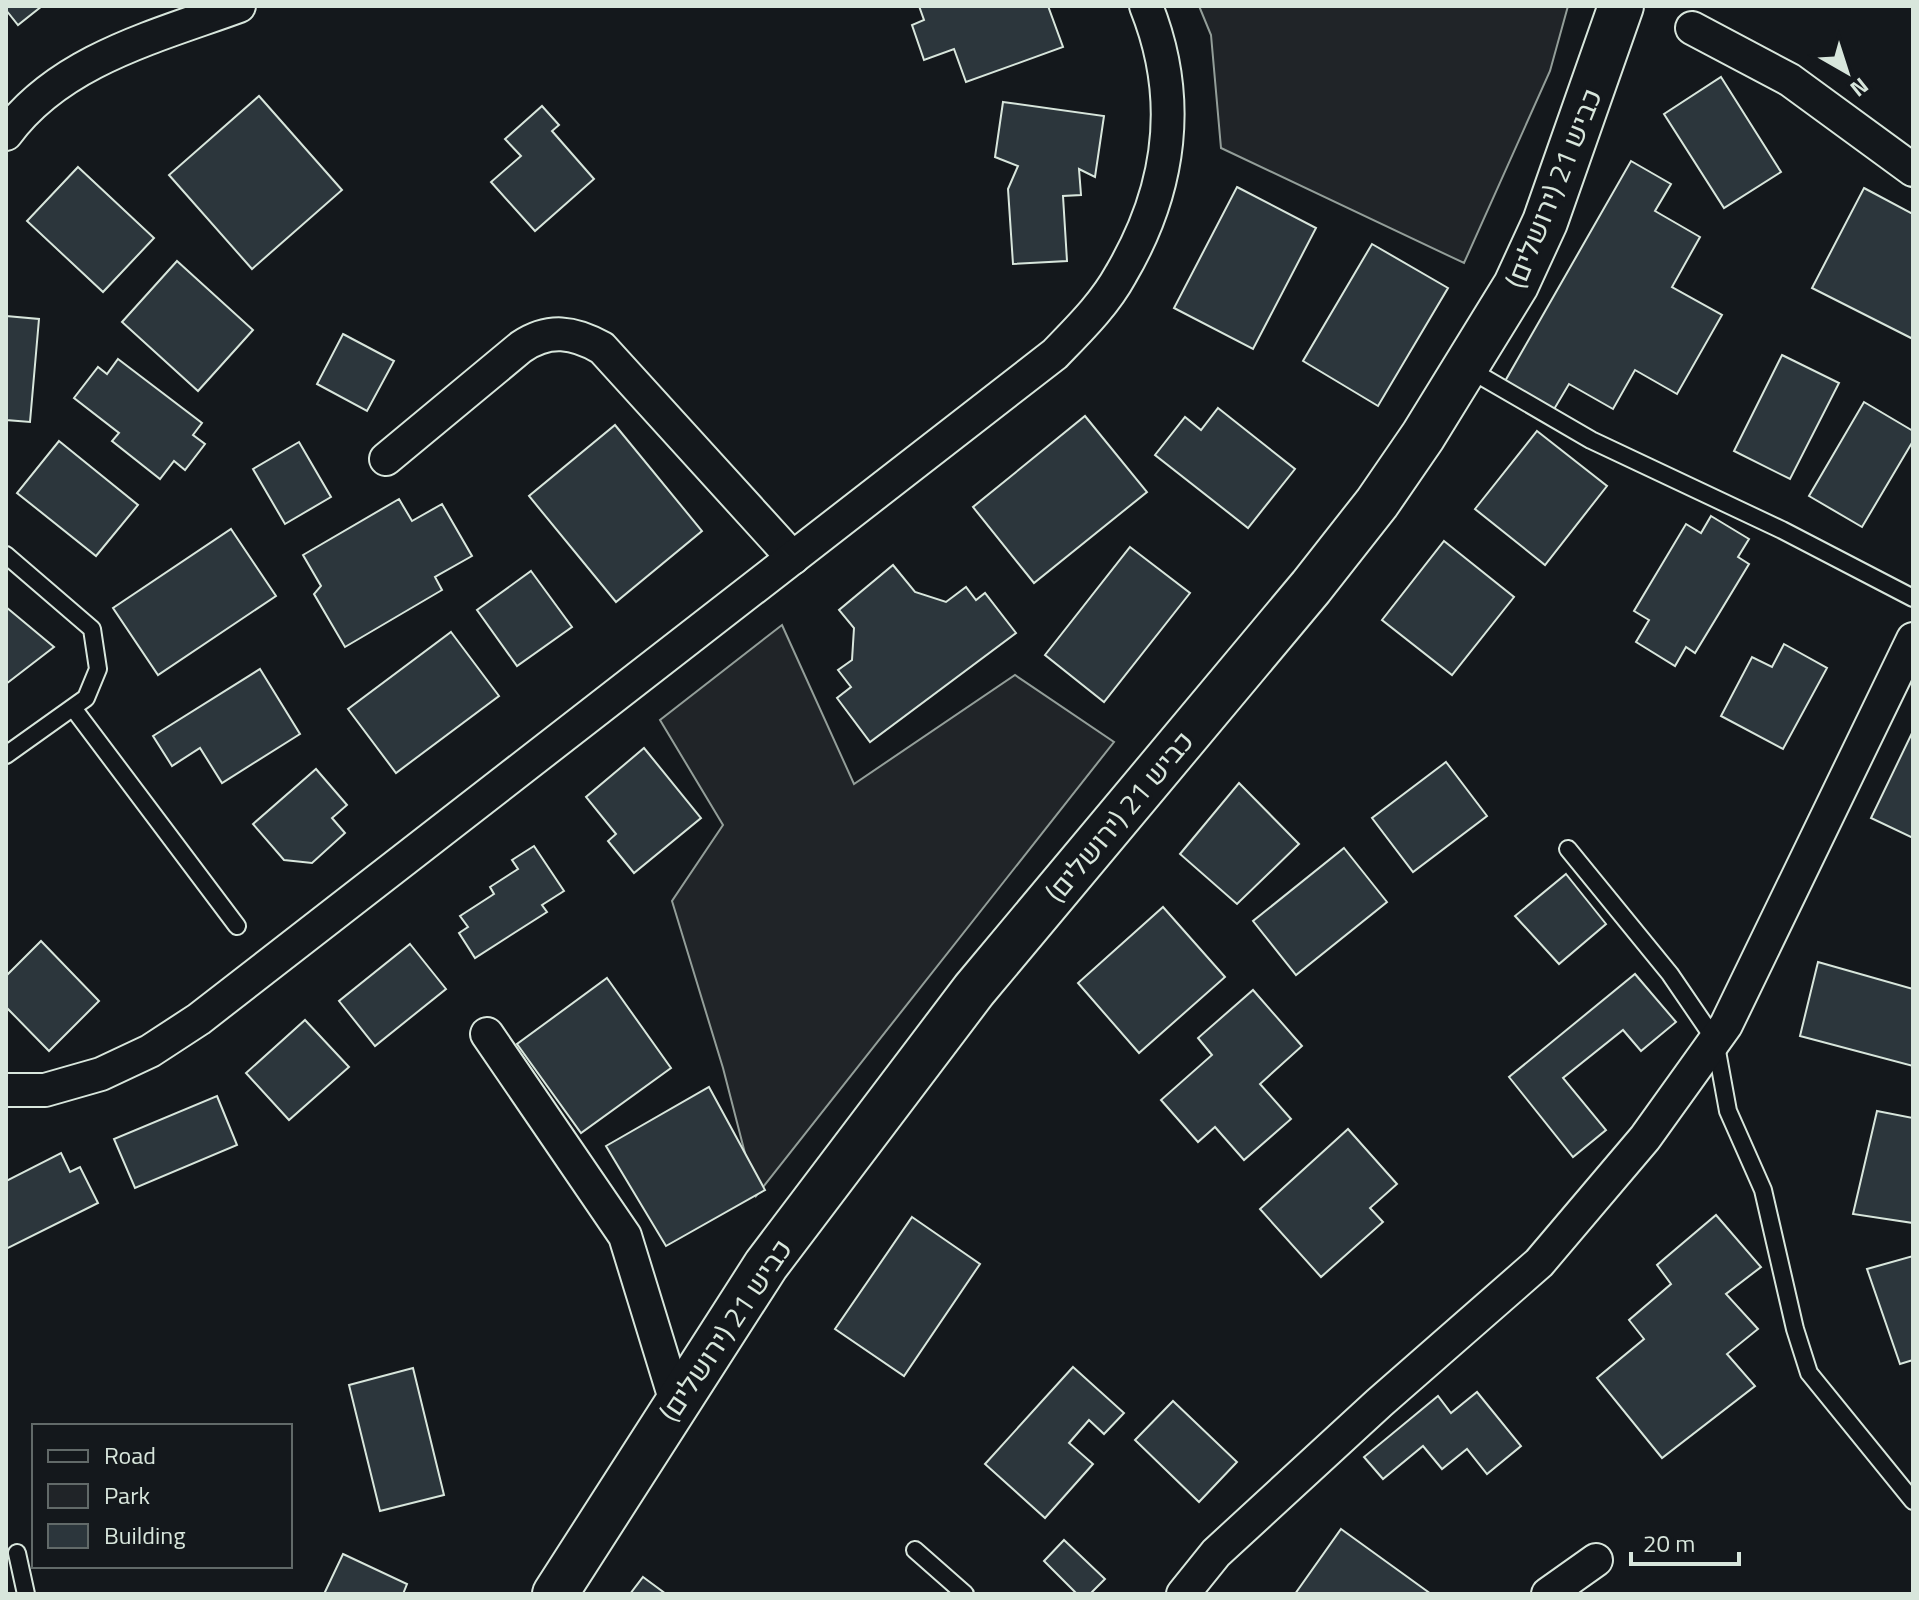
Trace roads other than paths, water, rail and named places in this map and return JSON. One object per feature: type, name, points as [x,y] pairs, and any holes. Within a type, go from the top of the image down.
[{"type":"main road","name":"כביש 21 (ירושלים)","points":[[555,1594],[766,1265],[965,1003],[1311,587],[1377,503],[1467,368],[1516,285],[1545,222],[1621,6]]},
{"type":"street","points":[[6,134],[45,95],[81,68],[121,49],[239,6]]},
{"type":"street","points":[[6,1090],[45,1090],[101,1074],[150,1051],[199,1019],[1055,354],[1092,316],[1121,276],[1145,227],[1160,179],[1169,126],[1167,78],[1157,34],[1146,6]]},
{"type":"street","points":[[1692,28],[1790,80],[1913,170]]},
{"type":"street","points":[[386,459],[532,339],[567,333],[602,348],[793,558]]},
{"type":"street","points":[[1183,1594],[1228,1542],[1379,1403],[1539,1263],[1645,1138],[1726,1025],[1913,639]]},
{"type":"street","points":[[487,1034],[625,1236],[676,1402]]},
{"type":"street","points":[[1548,1594],[1596,1560]]},
{"type":"lane","points":[[1467,368],[1591,440],[1782,530],[1913,598]]},
{"type":"lane","points":[[6,555],[92,629],[98,669],[86,698],[6,755]]},
{"type":"lane","points":[[73,708],[237,926]]},
{"type":"lane","points":[[1568,849],[1670,974],[1715,1040],[1728,1111],[1763,1190],[1795,1329],[1809,1373],[1913,1501]]},
{"type":"lane","points":[[915,1550],[965,1594]]},
{"type":"lane","points":[[17,1553],[26,1594]]}]
